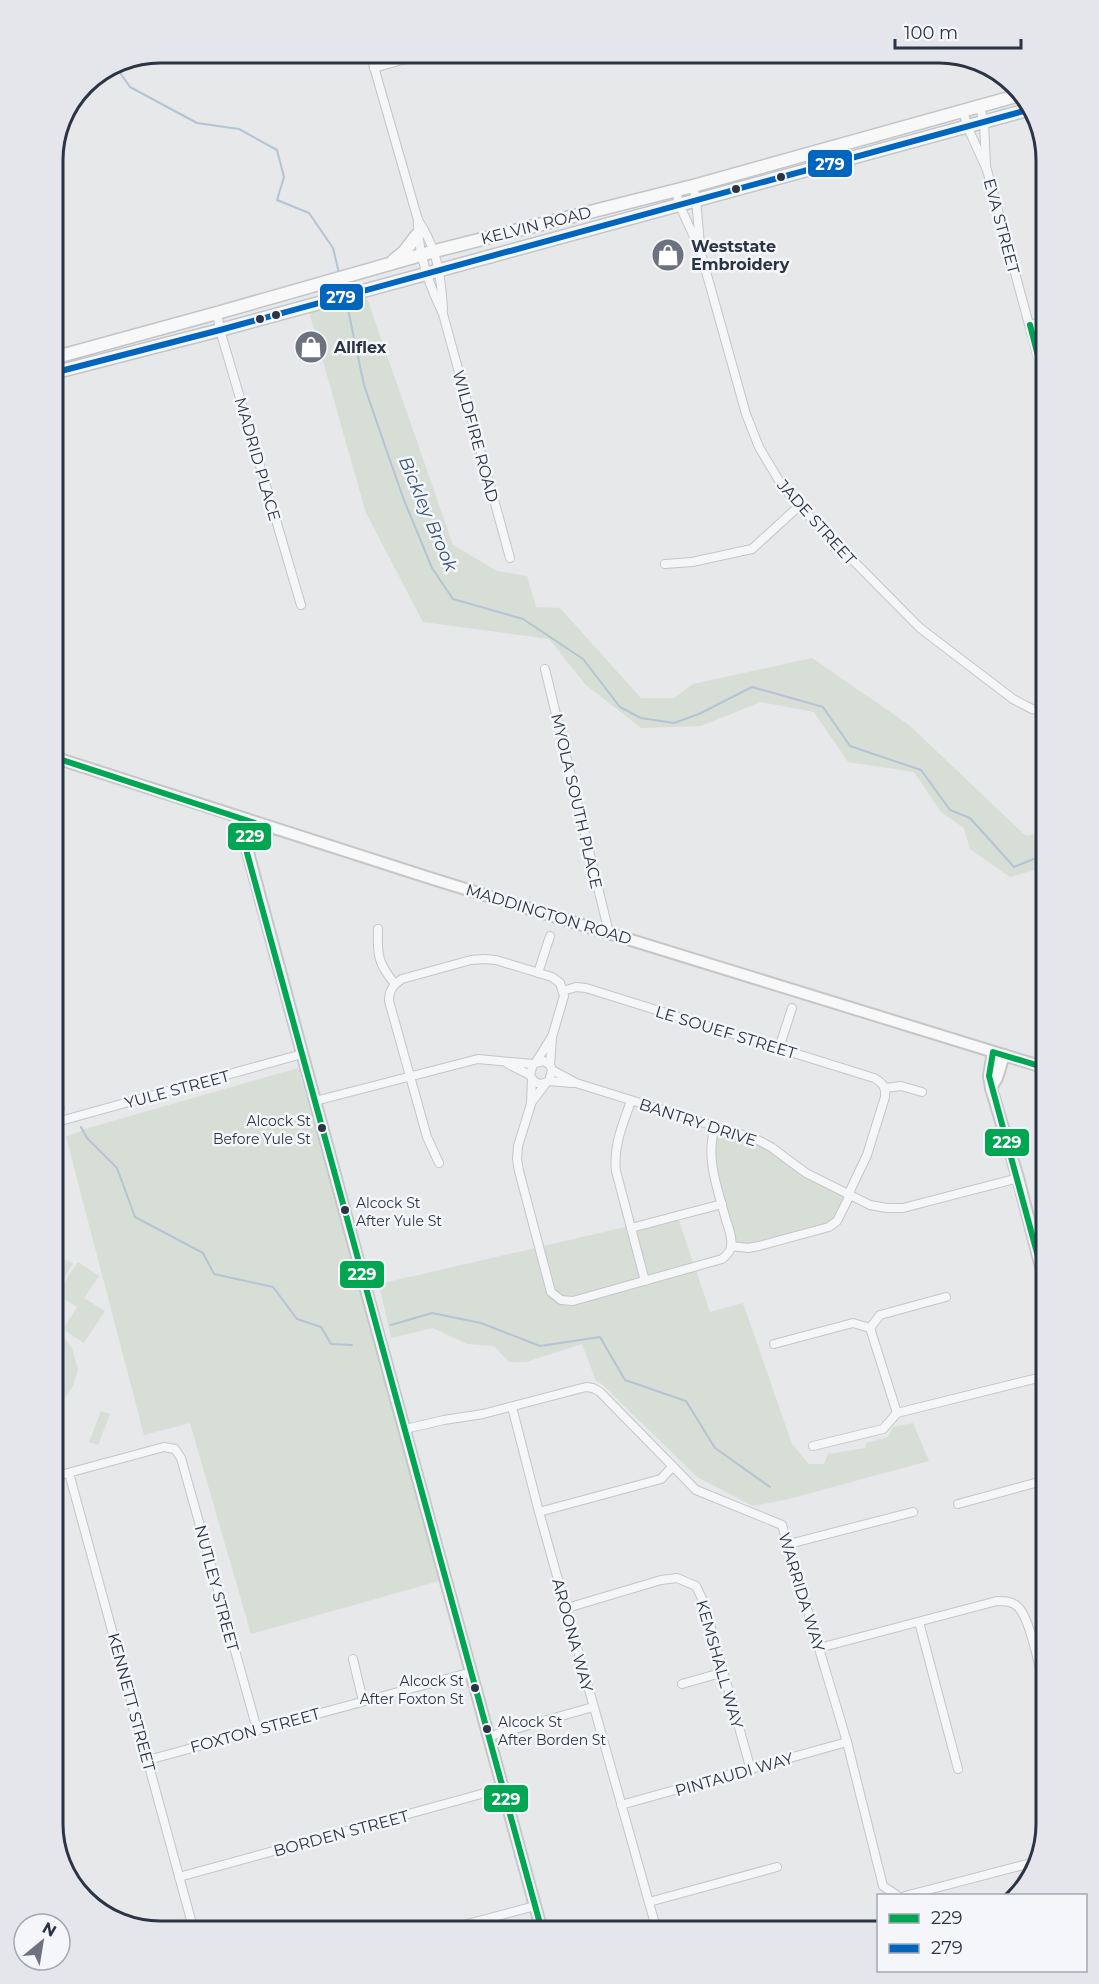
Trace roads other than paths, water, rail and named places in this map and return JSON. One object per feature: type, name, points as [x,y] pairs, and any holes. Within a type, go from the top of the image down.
[{"type":"main road","name":"KELVIN ROAD","points":[[63,355],[435,250],[693,186],[1013,97]]},
{"type":"main road","name":"KELVIN ROAD","points":[[63,370],[1023,112]]},
{"type":"main road","points":[[770,165],[772,171],[776,173],[792,174]]},
{"type":"main road","points":[[388,264],[404,252],[417,235]]},
{"type":"main road","points":[[103,345],[107,359]]},
{"type":"main road","name":"MADDINGTON ROAD","points":[[63,760],[249,821],[1036,1065]]},
{"type":"main road","points":[[249,821],[242,837],[540,1921]]},
{"type":"main road","points":[[999,1053],[989,1076],[991,1088],[1036,1246]]},
{"type":"street","name":"WILDFIRE ROAD","points":[[373,63],[418,220],[435,250],[443,314],[510,558]]},
{"type":"street","points":[[374,68],[392,63]]},
{"type":"street","name":"EVA STREET","points":[[980,107],[984,123],[987,170]]},
{"type":"street","name":"EVA STREET","points":[[963,111],[987,170],[1036,347]]},
{"type":"street","name":"JADE STREET","points":[[693,186],[700,250]]},
{"type":"street","name":"JADE STREET","points":[[676,190],[679,204],[700,250],[746,414],[759,447],[778,479],[799,506],[920,628],[1013,699],[1036,710]]},
{"type":"street","name":"WILDFIRE ROAD","points":[[418,220],[417,235],[426,273],[443,314]]},
{"type":"street","name":"MADRID PLACE","points":[[217,313],[220,330],[301,605]]},
{"type":"street","points":[[1030,325],[1036,323]]},
{"type":"street","points":[[665,564],[692,562],[752,549],[799,506]]},
{"type":"street","name":"MYOLA SOUTH PLACE","points":[[545,669],[609,933]]},
{"type":"street","points":[[378,929],[379,959],[384,971],[395,984]]},
{"type":"street","points":[[538,973],[550,936]]},
{"type":"street","points":[[439,1163],[427,1137],[389,1001],[389,994],[395,984],[402,979],[477,960],[496,960],[556,980],[563,991],[563,1000],[552,1037],[551,1068],[553,1074],[531,1104]]},
{"type":"street","name":"LE SOUEF STREET","points":[[563,991],[576,987],[586,988],[874,1078],[885,1088],[902,1086],[922,1092]]},
{"type":"street","points":[[779,1048],[792,1008]]},
{"type":"street","points":[[552,1037],[534,1063],[531,1077],[531,1104],[518,1146],[519,1172],[551,1292],[561,1300],[573,1301],[722,1259],[728,1255],[731,1239],[710,1148],[715,1127]]},
{"type":"street","name":"YULE STREET","points":[[63,1120],[302,1054]]},
{"type":"street","points":[[315,1101],[478,1059],[534,1063],[544,1061],[551,1068]]},
{"type":"street","points":[[505,1062],[538,1083],[547,1082]]},
{"type":"street","name":"BANTRY DRIVE","points":[[551,1068],[576,1083],[764,1143],[806,1173],[870,1205],[887,1209],[903,1208],[1018,1178]]},
{"type":"street","name":"BANTRY DRIVE","points":[[547,1082],[576,1083]]},
{"type":"street","points":[[731,1246],[748,1248],[759,1246],[829,1227],[837,1221],[867,1155],[885,1097],[885,1088]]},
{"type":"street","points":[[631,1101],[615,1150],[615,1161],[645,1281]]},
{"type":"street","points":[[631,1228],[722,1204]]},
{"type":"street","points":[[870,1328],[880,1315],[946,1297]]},
{"type":"street","points":[[774,1344],[854,1323],[870,1328]]},
{"type":"street","points":[[870,1328],[897,1413]]},
{"type":"street","points":[[813,1446],[884,1429],[897,1413],[1036,1379]]},
{"type":"street","name":"WARRIDA WAY","points":[[405,1429],[483,1414],[586,1387],[593,1388],[600,1392],[696,1490],[782,1525],[847,1742],[883,1886],[895,1894]]},
{"type":"street","name":"AROONA WAY","points":[[512,1407],[539,1512],[654,1921]]},
{"type":"street","name":"NUTLEY STREET","points":[[69,1473],[164,1447],[175,1449],[181,1458],[256,1729]]},
{"type":"street","points":[[539,1512],[661,1479],[672,1467]]},
{"type":"street","points":[[63,1475],[69,1473]]},
{"type":"street","name":"KENNETT STREET","points":[[69,1473],[192,1921]]},
{"type":"street","points":[[958,1504],[1036,1483]]},
{"type":"street","points":[[789,1544],[914,1512]]},
{"type":"street","name":"KEMSHALL WAY","points":[[567,1608],[661,1580],[677,1578],[696,1586],[704,1603],[751,1770]]},
{"type":"street","points":[[819,1647],[997,1601],[1008,1601],[1017,1605],[1026,1618],[1036,1655]]},
{"type":"street","points":[[919,1622],[958,1769]]},
{"type":"street","points":[[353,1659],[363,1701]]},
{"type":"street","name":"FOXTON STREET","points":[[148,1760],[472,1672]]},
{"type":"street","points":[[682,1684],[724,1672]]},
{"type":"street","points":[[490,1736],[593,1707]]},
{"type":"street","name":"PINTAUDI WAY","points":[[621,1805],[847,1742]]},
{"type":"street","name":"BORDEN STREET","points":[[179,1876],[503,1788]]},
{"type":"street","points":[[913,1894],[1027,1864]]},
{"type":"street","points":[[649,1902],[777,1867]]},
{"type":"street","points":[[479,1921],[536,1906]]},
{"type":"waterway","name":"Bickley Brook","points":[[120,72],[130,87],[197,123],[239,129],[277,150],[284,177],[277,200],[309,213],[333,248],[339,273]]},
{"type":"waterway","name":"Bickley Brook","points":[[346,300],[364,385],[404,500],[432,568],[453,599],[523,619],[583,659],[620,707],[641,718],[674,723],[699,714],[752,687],[823,707],[850,746],[921,770],[950,810],[970,818],[1014,867],[1036,858]]},
{"type":"waterway","points":[[63,1103],[64,1109]]},
{"type":"waterway","points":[[81,1127],[87,1138],[117,1168],[135,1217],[203,1253],[214,1274],[273,1287],[297,1319],[321,1327],[331,1344],[352,1345]]},
{"type":"waterway","points":[[391,1325],[432,1313],[481,1323],[540,1346],[600,1337],[625,1380],[686,1401],[715,1448],[770,1487]]},
{"type":"place","name":"Weststate Embroidery","points":[[668,255]]},
{"type":"place","name":"Allflex","points":[[311,347]]},
{"type":"place","name":"Alcock St Before Yule St","points":[[322,1128]]},
{"type":"place","name":"Alcock St After Yule St","points":[[345,1210]]},
{"type":"place","name":"Alcock St After Foxton St","points":[[475,1688]]},
{"type":"place","name":"Alcock St After Borden St","points":[[487,1729]]}]
